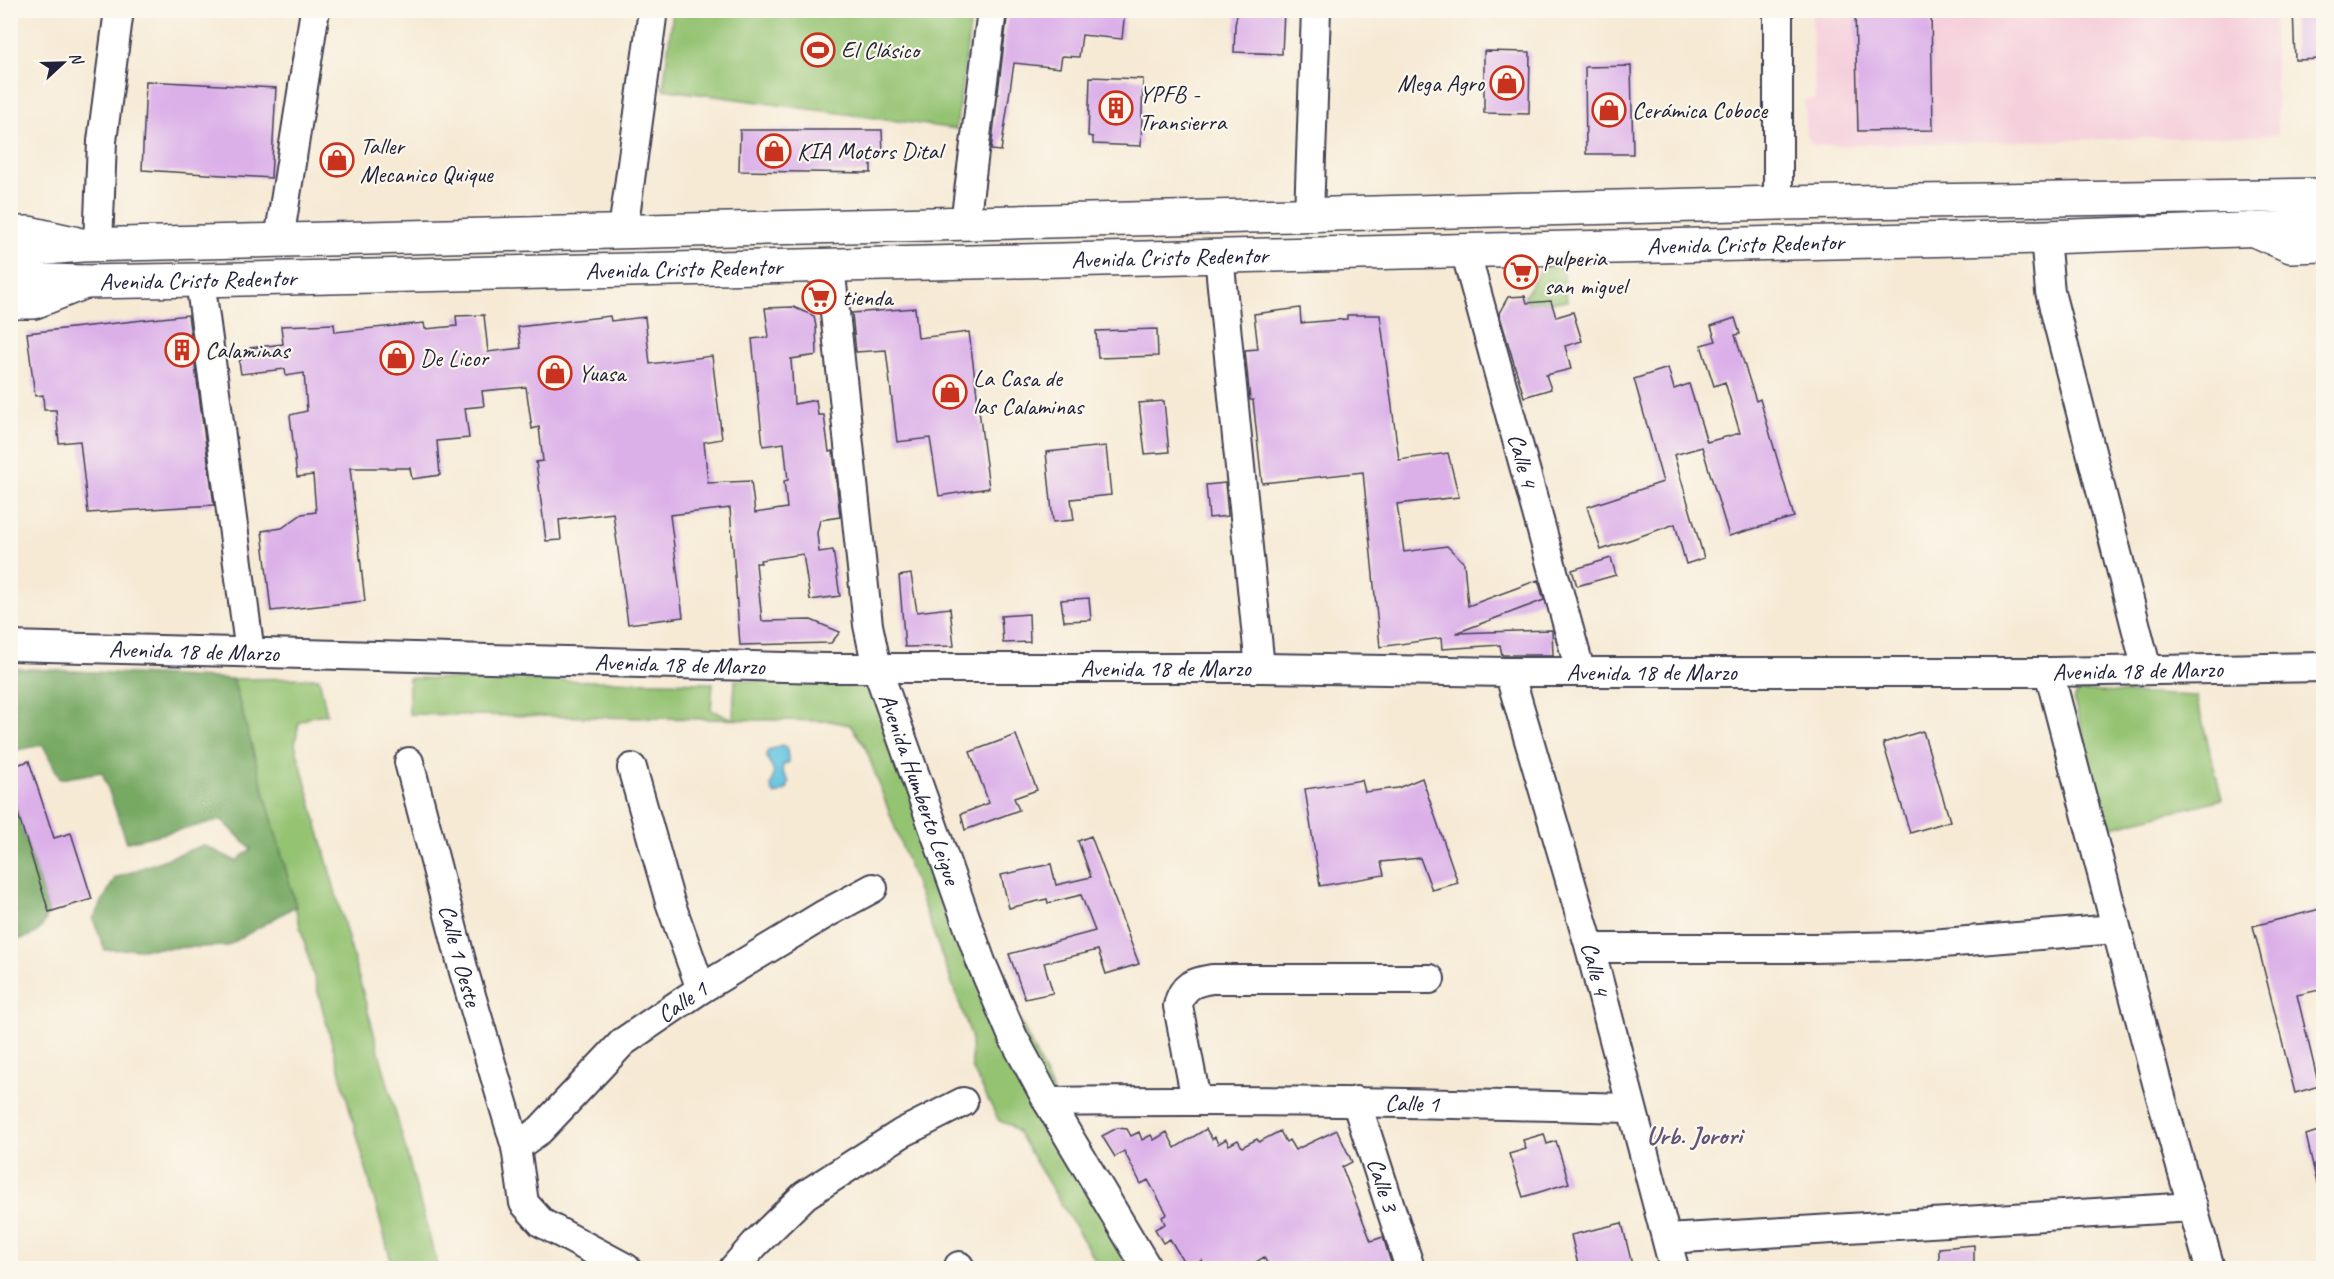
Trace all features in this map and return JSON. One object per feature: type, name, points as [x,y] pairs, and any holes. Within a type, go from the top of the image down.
[{"type":"highway","name":"Avenida Cristo Redentor","points":[[13,266],[90,245],[1778,203],[2247,196],[2315,190]]},
{"type":"highway","name":"Avenida Cristo Redentor","points":[[13,266],[85,282],[2045,237],[2252,229],[2315,233]]},
{"type":"street","points":[[90,245],[119,10]]},
{"type":"street","points":[[279,240],[315,10]]},
{"type":"street","points":[[623,231],[653,10]]},
{"type":"street","points":[[965,223],[992,10]]},
{"type":"street","points":[[1309,215],[1316,10]]},
{"type":"street","points":[[1778,10],[1778,203]]},
{"type":"street","points":[[2045,237],[2050,292],[2147,670]]},
{"type":"street","name":"Calle 4","points":[[1465,250],[1580,670]]},
{"type":"street","points":[[1219,256],[1260,668]]},
{"type":"street","name":"Avenida Humberto Leigue","points":[[830,265],[868,625],[877,668],[981,962],[1013,1037],[1048,1102],[1147,1269]]},
{"type":"street","points":[[200,280],[250,653]]},
{"type":"street","name":"Avenida 18 de Marzo","points":[[10,646],[877,668],[1260,668],[1509,672],[1580,670],[2049,672],[2324,667]]},
{"type":"street","name":"Calle 4","points":[[1509,672],[1590,948],[1630,1108],[1674,1269]]},
{"type":"street","points":[[2049,672],[2115,929],[2210,1269]]},
{"type":"street","name":"Calle 1 Oeste","points":[[408,762],[464,972],[516,1147],[524,1203],[542,1223],[626,1269]]},
{"type":"street","points":[[632,768],[670,902],[701,989]]},
{"type":"street","name":"Calle 1","points":[[516,1147],[540,1130],[623,1042],[701,989],[825,914],[873,888]]},
{"type":"street","points":[[1590,948],[1906,946],[2115,929]]},
{"type":"street","points":[[1196,1100],[1178,1006],[1180,994],[1196,981],[1212,979],[1430,979]]},
{"type":"street","name":"Calle 1","points":[[1048,1102],[1356,1101],[1630,1108]]},
{"type":"street","name":"Calle 3","points":[[1356,1101],[1410,1269]]},
{"type":"street","points":[[734,1269],[755,1244],[805,1195],[902,1133],[963,1102]]},
{"type":"street","points":[[1667,1239],[2193,1207]]},
{"type":"shaded area","points":[[1812,11],[2273,11],[2278,135],[1814,146],[1807,135],[1804,100],[1815,99]]},
{"type":"green space","name":"El Clásico","points":[[673,11],[972,11],[956,129],[663,89]]},
{"type":"green space","points":[[1542,267],[1563,267],[1567,301],[1527,303],[1525,296]]},
{"type":"green space","points":[[11,668],[233,679],[296,906],[227,946],[105,950],[93,919],[115,878],[203,845],[236,861],[251,849],[222,820],[127,842],[102,772],[60,779],[43,745],[11,751]]},
{"type":"green space","points":[[319,678],[327,714],[313,716],[299,722],[295,744],[438,1268],[393,1268],[233,679]]},
{"type":"green space","points":[[409,678],[713,683],[711,710],[733,719],[735,680],[873,685],[893,741],[1133,1268],[1100,1268],[1019,1134],[1010,1125],[999,1121],[972,1068],[971,1035],[865,746],[850,725],[830,721],[409,714]]},
{"type":"green space","points":[[2077,691],[2196,696],[2222,799],[2108,828],[2074,701]]},
{"type":"green space","points":[[10,789],[49,912],[39,930],[25,938],[11,941]]},
{"type":"water","points":[[782,745],[786,747],[789,762],[783,765],[782,771],[789,782],[787,789],[775,795],[771,788],[773,770],[766,755],[768,751]]},
{"type":"building","points":[[1008,10],[1125,10],[1122,39],[1082,35],[1079,57],[1062,56],[1060,68],[1014,63],[1001,151],[991,150]]},
{"type":"building","points":[[1238,10],[1284,10],[1282,54],[1234,52]]},
{"type":"building","points":[[1855,10],[1931,10],[1933,130],[1858,131]]},
{"type":"building","points":[[2293,10],[2324,10],[2324,59],[2295,60]]},
{"type":"building","name":"Mega Agro","points":[[1484,51],[1530,52],[1529,114],[1484,113]]},
{"type":"building","name":"Cerámica Coboce","points":[[1631,66],[1633,154],[1586,154],[1585,67]]},
{"type":"building","name":"YPFB - Transierra","points":[[1090,77],[1143,79],[1141,146],[1093,144],[1093,137],[1088,136]]},
{"type":"building","points":[[146,81],[276,88],[271,178],[142,170]]},
{"type":"building","points":[[740,130],[882,130],[883,153],[871,153],[871,173],[739,171]]},
{"type":"building","points":[[1525,296],[1527,303],[1551,301],[1556,317],[1573,312],[1582,341],[1565,346],[1571,369],[1546,375],[1551,389],[1524,397],[1499,313],[1508,297]]},
{"type":"building","points":[[793,307],[814,316],[816,327],[817,355],[791,359],[794,404],[816,400],[818,415],[824,415],[829,452],[833,451],[840,517],[820,520],[817,533],[819,552],[833,550],[840,596],[810,600],[803,554],[760,560],[761,563],[756,563],[762,621],[811,620],[840,632],[831,643],[740,645],[730,508],[670,515],[683,617],[628,624],[613,513],[559,520],[561,540],[546,541],[536,462],[543,461],[539,427],[532,429],[526,387],[482,391],[484,406],[465,408],[469,438],[437,441],[440,475],[412,479],[410,468],[350,468],[365,601],[271,611],[262,531],[282,528],[302,514],[316,512],[313,475],[297,477],[290,415],[307,411],[304,373],[286,376],[285,369],[241,374],[239,362],[250,348],[283,344],[281,326],[334,324],[335,332],[424,323],[425,329],[457,326],[456,316],[484,315],[488,352],[521,348],[518,327],[610,316],[611,321],[645,317],[650,364],[712,356],[722,439],[704,442],[708,483],[751,481],[755,513],[787,508],[784,481],[788,480],[784,443],[763,446],[752,339],[769,337],[765,308]]},
{"type":"building","points":[[915,308],[918,338],[969,332],[989,488],[939,496],[930,438],[897,442],[886,350],[856,352],[852,313]]},
{"type":"building","points":[[1300,308],[1301,323],[1347,319],[1347,315],[1380,315],[1399,460],[1448,453],[1459,497],[1397,504],[1404,552],[1447,546],[1464,563],[1468,606],[1538,580],[1544,600],[1456,633],[1552,630],[1553,655],[1502,655],[1500,645],[1442,649],[1441,638],[1380,647],[1363,472],[1262,483],[1245,350],[1258,349],[1254,314]]},
{"type":"building","points":[[188,315],[214,505],[88,513],[80,441],[59,443],[56,410],[44,410],[43,395],[35,396],[27,333]]},
{"type":"building","points":[[1735,318],[1740,334],[1735,335],[1756,401],[1760,399],[1794,517],[1729,536],[1702,447],[1674,455],[1704,558],[1686,564],[1675,524],[1601,550],[1587,507],[1663,482],[1634,379],[1668,368],[1674,389],[1689,384],[1707,442],[1740,433],[1725,382],[1714,386],[1701,345],[1716,341],[1711,326]]},
{"type":"building","points":[[1157,329],[1158,356],[1098,358],[1096,331]]},
{"type":"building","points":[[1164,401],[1169,452],[1145,454],[1139,403]]},
{"type":"building","points":[[1106,446],[1111,495],[1071,499],[1074,520],[1053,522],[1046,452]]},
{"type":"building","points":[[1225,483],[1228,516],[1209,518],[1206,485]]},
{"type":"building","points":[[1611,558],[1616,575],[1577,586],[1572,570]]},
{"type":"building","points":[[911,574],[917,612],[950,608],[954,646],[905,647],[899,576]]},
{"type":"building","points":[[1089,598],[1091,620],[1064,621],[1061,600]]},
{"type":"building","points":[[1029,614],[1030,642],[1003,643],[1001,616]]},
{"type":"building","points":[[1923,731],[1950,821],[1910,833],[1883,743]]},
{"type":"building","points":[[1016,735],[1037,790],[1014,798],[1019,810],[965,830],[961,814],[989,803],[970,752]]},
{"type":"building","points":[[29,761],[54,838],[71,833],[92,899],[49,912],[10,789],[10,767]]},
{"type":"building","points":[[1422,778],[1458,883],[1432,890],[1420,858],[1381,862],[1384,875],[1320,886],[1305,789],[1362,780],[1365,792],[1398,788]]},
{"type":"building","points":[[1091,836],[1139,964],[1106,974],[1098,950],[1044,963],[1053,993],[1025,999],[1009,954],[1095,931],[1081,895],[1048,903],[1047,899],[1009,908],[1001,875],[1051,864],[1056,885],[1091,877],[1078,841]]},
{"type":"building","points":[[2324,908],[2324,989],[2297,995],[2319,1086],[2295,1093],[2253,926]]},
{"type":"building","points":[[1117,1128],[1127,1129],[1131,1136],[1139,1132],[1142,1140],[1151,1135],[1154,1140],[1167,1132],[1175,1148],[1206,1129],[1212,1139],[1215,1137],[1218,1144],[1226,1139],[1229,1145],[1238,1140],[1242,1147],[1257,1139],[1259,1142],[1280,1131],[1286,1142],[1289,1140],[1295,1150],[1337,1130],[1352,1162],[1342,1167],[1371,1241],[1383,1237],[1393,1269],[1360,1269],[1358,1263],[1341,1269],[1270,1269],[1264,1257],[1245,1269],[1206,1269],[1202,1260],[1188,1269],[1170,1239],[1163,1243],[1155,1229],[1165,1224],[1162,1217],[1167,1214],[1148,1180],[1141,1184],[1124,1151],[1115,1157],[1102,1136]]},
{"type":"building","points":[[2324,1129],[2324,1183],[2317,1183],[2306,1135]]},
{"type":"building","points":[[1544,1134],[1547,1144],[1556,1141],[1569,1183],[1523,1197],[1509,1154],[1526,1149],[1523,1140]]},
{"type":"building","points":[[1622,1223],[1633,1269],[1579,1269],[1571,1235]]},
{"type":"building","points":[[1974,1245],[1974,1269],[1939,1269],[1939,1248]]},
{"type":"place","name":"El Clásico","points":[[818,50]]},
{"type":"place","name":"Mega Agro","points":[[1507,83]]},
{"type":"place","name":"YPFB - Transierra","points":[[1116,108]]},
{"type":"place","name":"Cerámica Coboce","points":[[1609,110]]},
{"type":"place","name":"KIA Motors Dital","points":[[774,151]]},
{"type":"place","name":"Taller Mecanico Quique","points":[[337,160]]},
{"type":"place","name":"pulperia san miguel","points":[[1521,272]]},
{"type":"place","name":"tienda","points":[[819,297]]},
{"type":"place","name":"Calaminas","points":[[182,350]]},
{"type":"place","name":"De Licor","points":[[397,358]]},
{"type":"place","name":"Yuasa","points":[[555,373]]},
{"type":"place","name":"La Casa de las Calaminas","points":[[950,392]]},
{"type":"district","name":"Urb. Jorori","points":[[1694,1135]]}]
